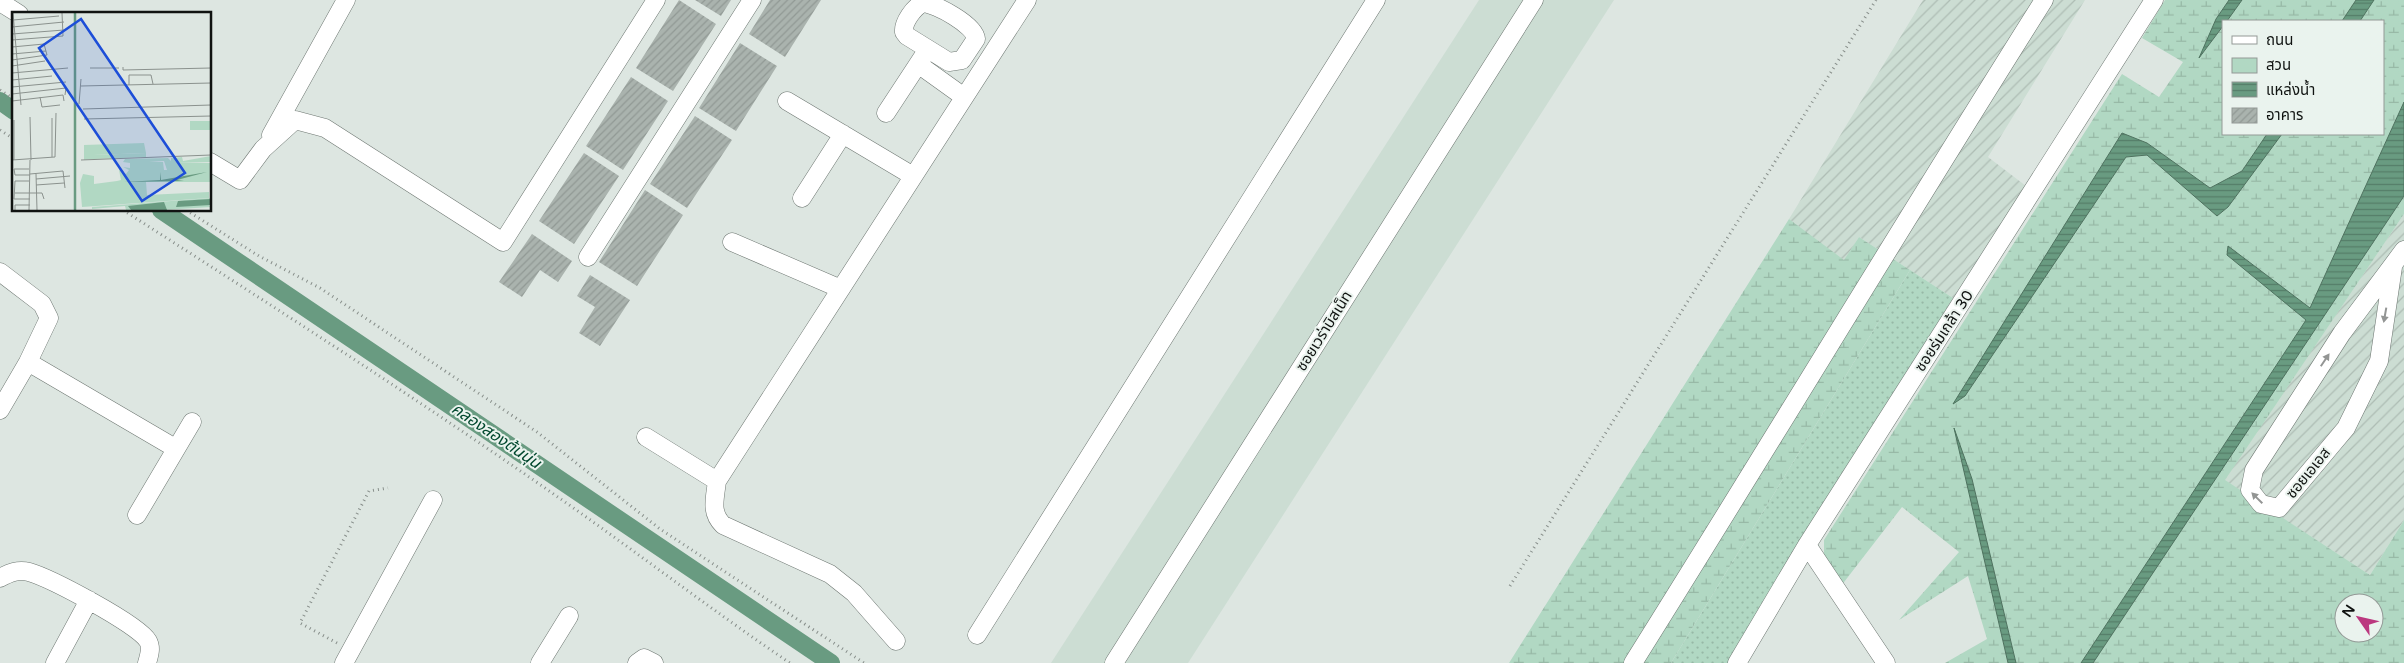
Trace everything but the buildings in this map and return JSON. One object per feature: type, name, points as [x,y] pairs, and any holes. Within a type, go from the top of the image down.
[{"type":"street","points":[[211,163],[240,180],[263,149],[346,0]]},
{"type":"street","points":[[263,149],[295,120],[325,128],[503,242],[656,0]]},
{"type":"street","points":[[588,257],[752,0]]},
{"type":"street","points":[[896,640],[854,593],[830,574],[724,525],[716,517],[714,505],[718,482],[1027,0]]},
{"type":"street","points":[[977,635],[1376,0]]},
{"type":"street","name":"ซอยเวร่าบิสเน็ท","points":[[1114,663],[1534,0]]},
{"type":"street","points":[[1633,663],[2044,0]]},
{"type":"street","name":"ซอยร่มเกล้า 30","points":[[1737,663],[1807,545],[2154,0]]},
{"type":"street","points":[[0,2],[16,12]]},
{"type":"street","points":[[886,113],[928,49]]},
{"type":"street","points":[[918,64],[964,97]]},
{"type":"street","points":[[787,101],[913,176]]},
{"type":"street","points":[[802,198],[842,134]]},
{"type":"street","points":[[732,242],[841,289]]},
{"type":"street","name":"ซอยเอเอส","points":[[2393,267],[2380,361],[2346,428],[2279,508],[2261,504],[2250,490],[2254,470],[2342,333],[2404,250]]},
{"type":"street","points":[[0,272],[42,304],[49,318],[47,326],[28,362],[0,410]]},
{"type":"street","points":[[28,362],[175,448]]},
{"type":"street","points":[[137,515],[192,422]]},
{"type":"street","points":[[646,437],[718,482]]},
{"type":"street","points":[[348,657],[433,500]]},
{"type":"street","points":[[1807,545],[1886,663]]},
{"type":"street","points":[[0,578],[11,572],[28,572],[89,600],[139,630],[148,642],[150,651],[147,663]]},
{"type":"street","points":[[55,663],[89,600]]},
{"type":"street","points":[[540,663],[569,616]]},
{"type":"path","points":[[1510,586],[1876,0]]},
{"type":"path","points":[[0,90],[12,98]]},
{"type":"path","points":[[0,130],[12,138]]},
{"type":"path","points":[[125,211],[385,380],[589,519],[727,620],[790,663]]},
{"type":"path","points":[[188,211],[259,256],[320,288],[537,432],[660,529],[864,663]]},
{"type":"path","points":[[348,657],[300,623],[369,491],[388,488]]},
{"type":"shaded area","points":[[1479,0],[1614,0],[1188,663],[1051,663]]},
{"type":"shaded area","points":[[1923,0],[2085,0],[1988,157],[2026,186],[1953,298],[1859,237],[1844,261],[1789,219]]},
{"type":"shaded area","points":[[2404,214],[2404,520],[2370,575],[2224,480]]},
{"type":"green space","points":[[2165,0],[2229,0],[2216,19],[2201,56],[2222,27],[2222,135],[2266,135],[2242,171],[2210,188],[2147,143],[2122,133],[1954,403],[1965,396],[2126,157],[2147,155],[2217,216],[2228,207],[2281,135],[2384,135],[2384,20],[2361,20],[2374,0],[2404,0],[2404,102],[2310,308],[2228,246],[2228,256],[2306,320],[2081,663],[2016,663],[1972,479],[1956,434],[2008,663],[1945,663],[1987,639],[1968,576],[1899,620],[1959,552],[1902,507],[1841,586],[1824,569],[1824,540],[2122,74],[2159,97],[2183,62],[2142,38]]},
{"type":"green space","points":[[2242,0],[2356,0],[2343,20],[2228,20]]},
{"type":"green space","points":[[2404,196],[2404,214],[2225,480],[2370,575],[2404,520],[2404,663],[2093,663]]},
{"type":"green space","points":[[1789,219],[1844,260],[1859,237],[1910,270],[1671,663],[1509,663]]},
{"type":"green space","points":[[1910,270],[1953,298],[1730,663],[1671,663]]},
{"type":"water","points":[[2229,0],[2242,0],[2228,20],[2222,20],[2222,27],[2199,58],[2216,19]]},
{"type":"water","points":[[2356,0],[2374,0],[2361,20],[2343,20]]},
{"type":"water","points":[[2404,102],[2404,196],[2093,663],[2081,663],[2306,320],[2227,255],[2228,246],[2310,308]]},
{"type":"water","points":[[2122,133],[2147,143],[2210,188],[2242,171],[2266,135],[2281,135],[2228,207],[2217,216],[2147,155],[2126,157],[1965,396],[1953,404]]},
{"type":"water","points":[[1954,428],[1972,479],[2016,663],[2008,663]]},
{"type":"waterway","name":"คลองสองต้นนุ่น","points":[[0,101],[12,110]]},
{"type":"waterway","name":"คลองสองต้นนุ่น","points":[[162,211],[831,663]]}]
